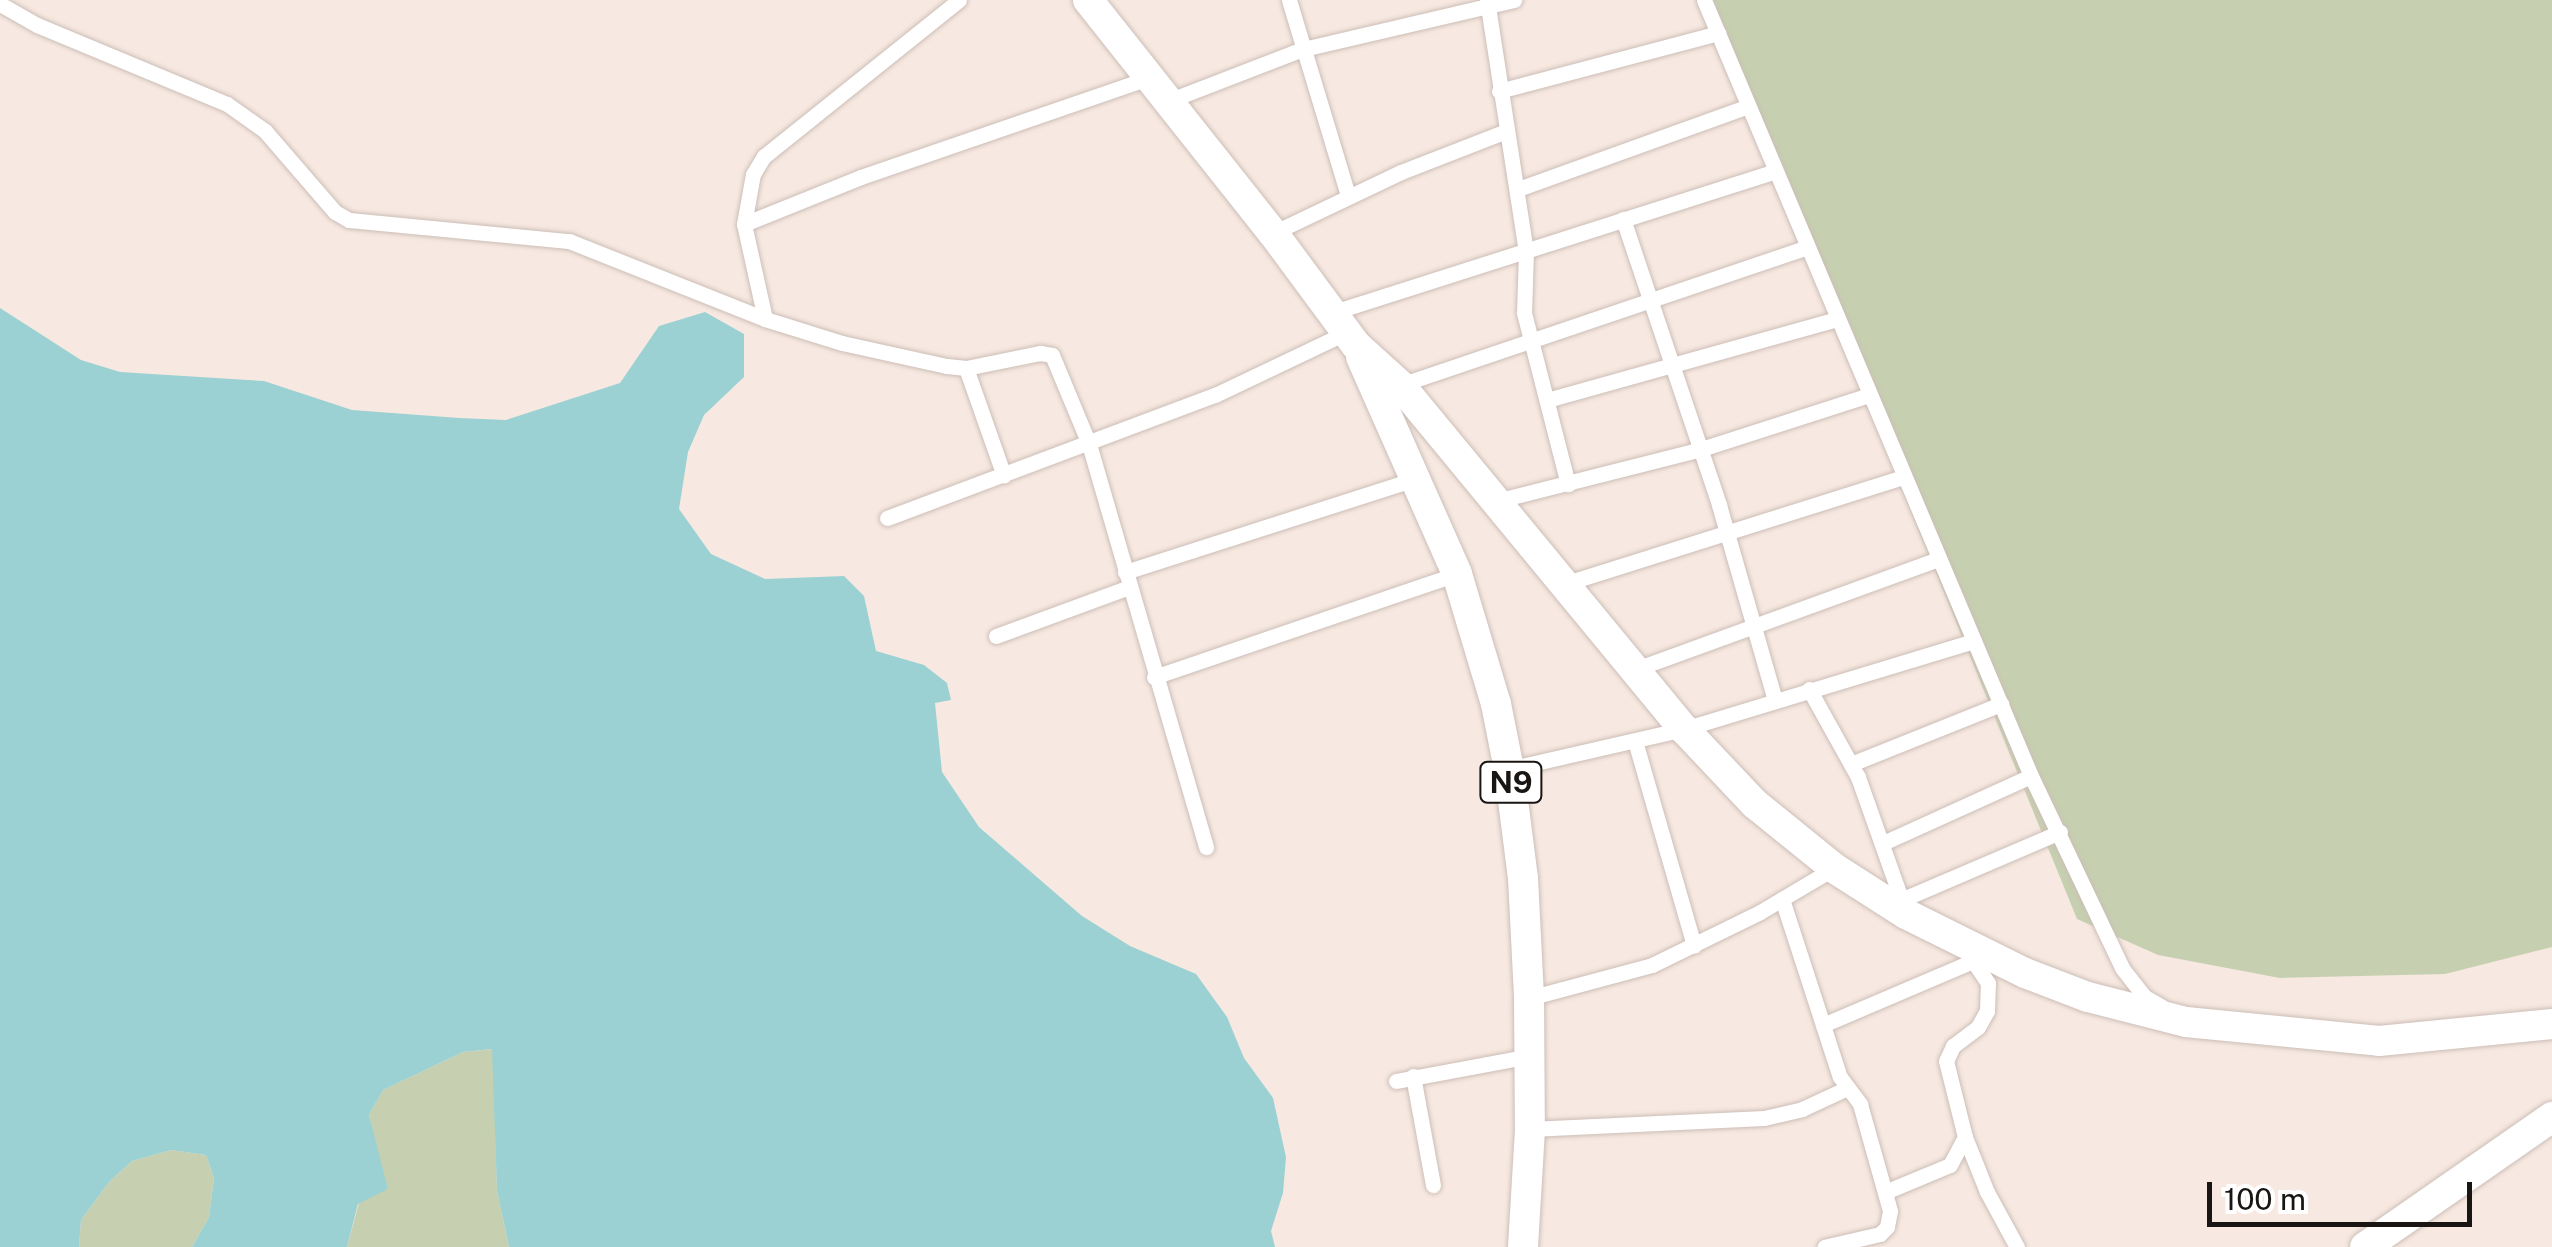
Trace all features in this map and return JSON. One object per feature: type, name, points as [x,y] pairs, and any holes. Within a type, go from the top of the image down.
[{"type":"highway","points":[[1088,0],[1274,232],[1346,330],[1400,385],[1684,729],[1755,804],[1834,868],[1904,907],[1979,959],[2088,996],[2186,1022],[2379,1042],[2552,1024]]},
{"type":"highway","name":"N9","points":[[1346,330],[1456,574],[1496,704],[1509,769],[1523,878],[1529,998],[1530,1129],[1522,1247]]},
{"type":"highway","points":[[2365,1247],[2552,1117]]},
{"type":"street","points":[[765,319],[744,224],[753,174],[764,156],[959,0]]},
{"type":"street","points":[[1289,0],[1348,196]]},
{"type":"street","points":[[744,224],[861,177],[1158,90],[1303,49],[1514,0]]},
{"type":"street","points":[[1704,0],[2031,776],[2122,968],[2145,997],[2186,1022]]},
{"type":"street","points":[[1488,3],[1526,251],[1523,299],[1529,338],[1568,484]]},
{"type":"street","points":[[0,4],[37,25],[228,104],[288,153],[335,212],[349,220],[561,239],[765,319],[842,343],[966,368],[1040,353],[1052,355],[1089,444],[1206,847]]},
{"type":"street","points":[[1500,91],[1718,33]]},
{"type":"street","points":[[1518,190],[1748,106]]},
{"type":"street","points":[[1274,232],[1348,196],[1506,131]]},
{"type":"street","points":[[886,518],[1215,396],[1346,330],[1526,251],[1775,171]]},
{"type":"street","points":[[1623,219],[1674,362],[1775,700]]},
{"type":"street","points":[[1400,385],[1529,338],[1807,247]]},
{"type":"street","points":[[1547,400],[1837,319]]},
{"type":"street","points":[[966,368],[1004,476]]},
{"type":"street","points":[[1496,502],[1701,449],[1869,395]]},
{"type":"street","points":[[1563,585],[1904,477]]},
{"type":"street","points":[[996,636],[1127,579],[1414,479]]},
{"type":"street","points":[[1636,669],[1938,559]]},
{"type":"street","points":[[1154,677],[1456,574]]},
{"type":"street","points":[[1509,769],[1684,729],[1974,642]]},
{"type":"street","points":[[1809,689],[1850,764],[1904,907],[2060,832]]},
{"type":"street","points":[[1850,764],[2000,704]]},
{"type":"street","points":[[1635,741],[1694,946]]},
{"type":"street","points":[[1883,843],[2031,776]]},
{"type":"street","points":[[1529,998],[1652,965],[1834,868]]},
{"type":"street","points":[[1782,899],[1845,1089],[1860,1104],[1890,1210],[1887,1227],[1880,1234],[1824,1247]]},
{"type":"street","points":[[1823,1025],[1979,959],[1988,983],[1987,1011],[1978,1027],[1952,1046],[1946,1062],[1965,1137],[1987,1192],[2018,1247]]},
{"type":"street","points":[[1396,1081],[1529,1056]]},
{"type":"street","points":[[1413,1076],[1433,1185]]},
{"type":"street","points":[[1530,1129],[1764,1118],[1802,1109],[1845,1089]]},
{"type":"street","points":[[1884,1192],[1950,1165],[1965,1137]]},
{"type":"green space","points":[[1703,0],[2552,0],[2552,947],[2445,974],[2280,978],[2158,955],[2077,919]]},
{"type":"green space","points":[[493,1049],[497,1191],[509,1247],[347,1247],[375,1145],[369,1115],[383,1090],[463,1052]]},
{"type":"green space","points":[[171,1150],[206,1155],[214,1178],[209,1217],[192,1247],[79,1247],[81,1220],[109,1182],[132,1161]]},
{"type":"water","points":[[0,308],[81,360],[120,372],[264,381],[352,410],[506,420],[620,383],[659,326],[705,312],[744,334],[744,377],[704,415],[688,452],[679,509],[711,554],[765,579],[844,576],[864,596],[876,651],[924,665],[947,683],[951,700],[935,703],[942,772],[979,827],[1082,916],[1130,946],[1196,974],[1227,1017],[1244,1058],[1273,1098],[1286,1157],[1283,1193],[1271,1231],[1275,1247],[509,1247],[497,1191],[492,1049],[463,1052],[383,1090],[369,1115],[388,1189],[358,1204],[347,1247],[192,1247],[209,1217],[214,1178],[206,1155],[171,1150],[132,1161],[109,1182],[81,1220],[79,1247],[0,1247]]}]
